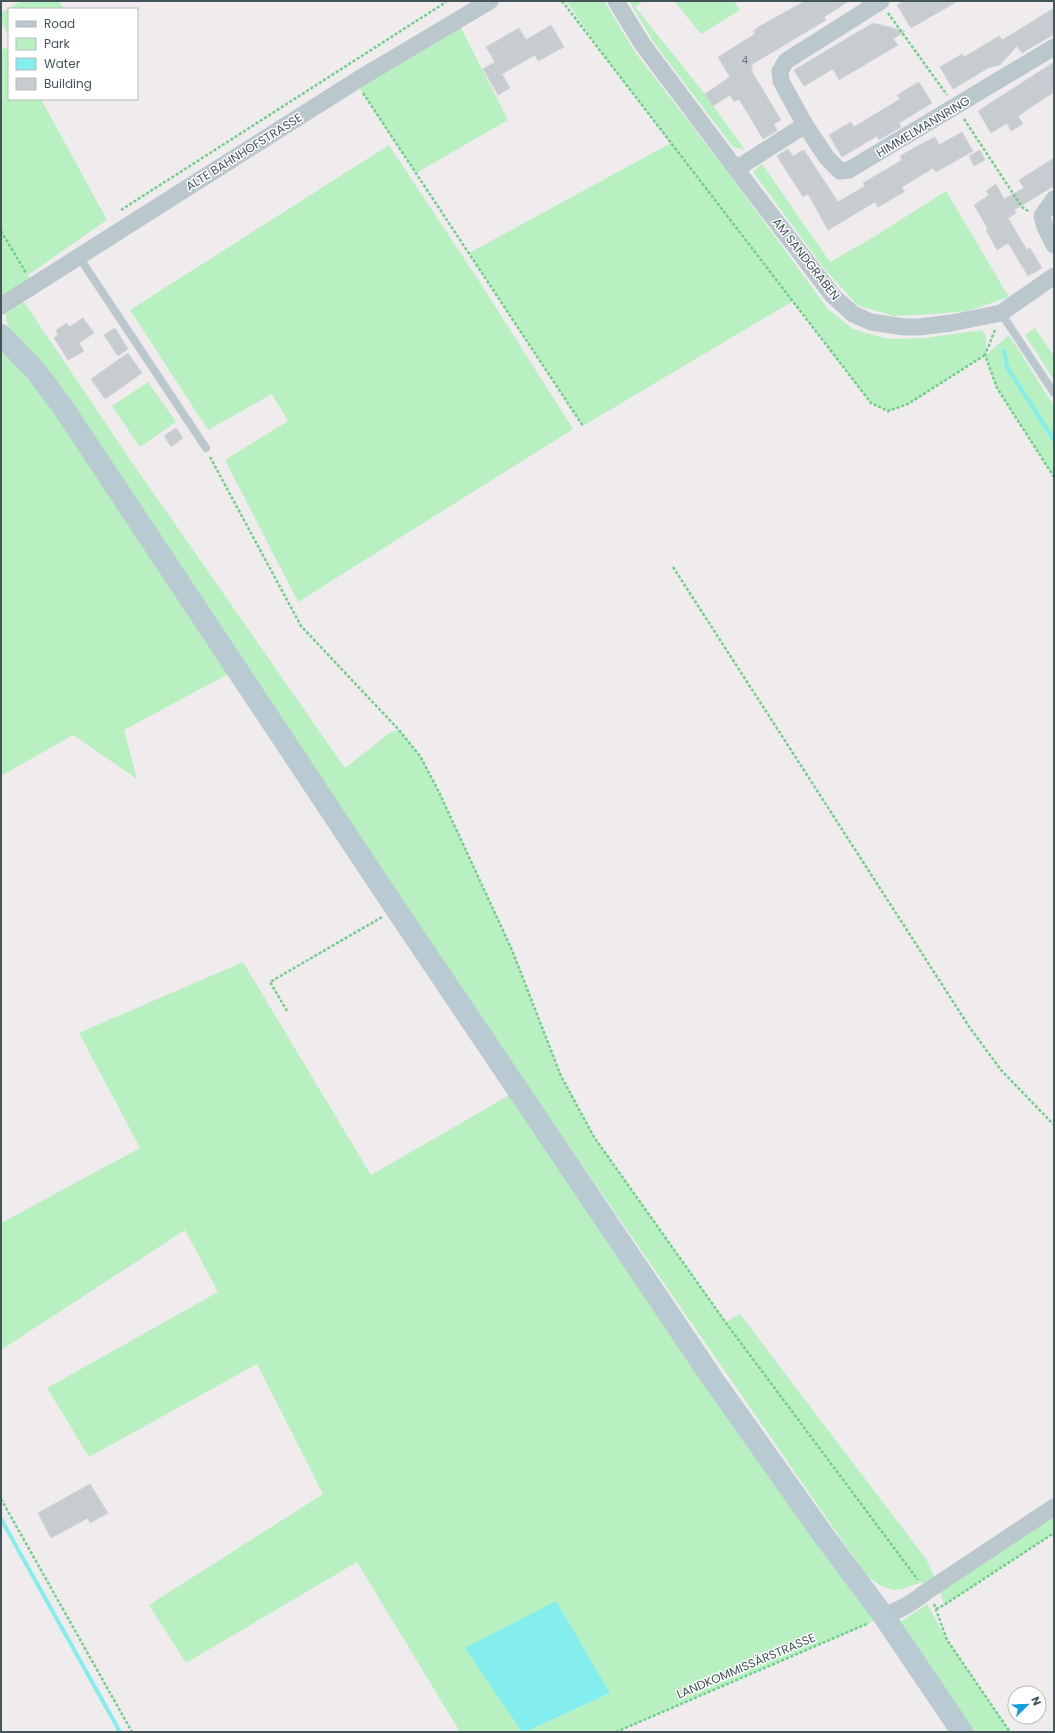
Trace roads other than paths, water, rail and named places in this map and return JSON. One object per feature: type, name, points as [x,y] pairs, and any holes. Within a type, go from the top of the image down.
[{"type":"street","name":"ALTE BAHNHOFSTRASSE","points":[[1,306],[355,81],[490,1]]},
{"type":"street","name":"AM SANDGRABEN","points":[[616,1],[643,45],[736,169],[842,306],[862,318],[888,326],[919,327],[951,323],[1002,313]]},
{"type":"street","name":"HIMMELMANNRING","points":[[881,1],[792,57],[782,67],[780,76],[783,85],[805,125],[833,165],[840,171],[849,170],[1054,47]]},
{"type":"street","points":[[736,169],[805,125]]},
{"type":"street","points":[[1054,199],[1042,216],[1045,227],[1054,245]]},
{"type":"street","points":[[1002,313],[1054,276]]},
{"type":"street","points":[[1,335],[35,370],[62,406],[396,909],[712,1378],[824,1536],[883,1615],[962,1732]]},
{"type":"street","points":[[883,1615],[905,1607],[1054,1507]]},
{"type":"lane","points":[[78,257],[206,448]]},
{"type":"lane","points":[[1002,313],[1054,393]]},
{"type":"water","points":[[556,1601],[610,1693],[525,1732],[522,1732],[465,1648]]},
{"type":"waterway","points":[[1004,351],[1007,367],[1054,440]]},
{"type":"waterway","points":[[1,1519],[120,1732]]}]
